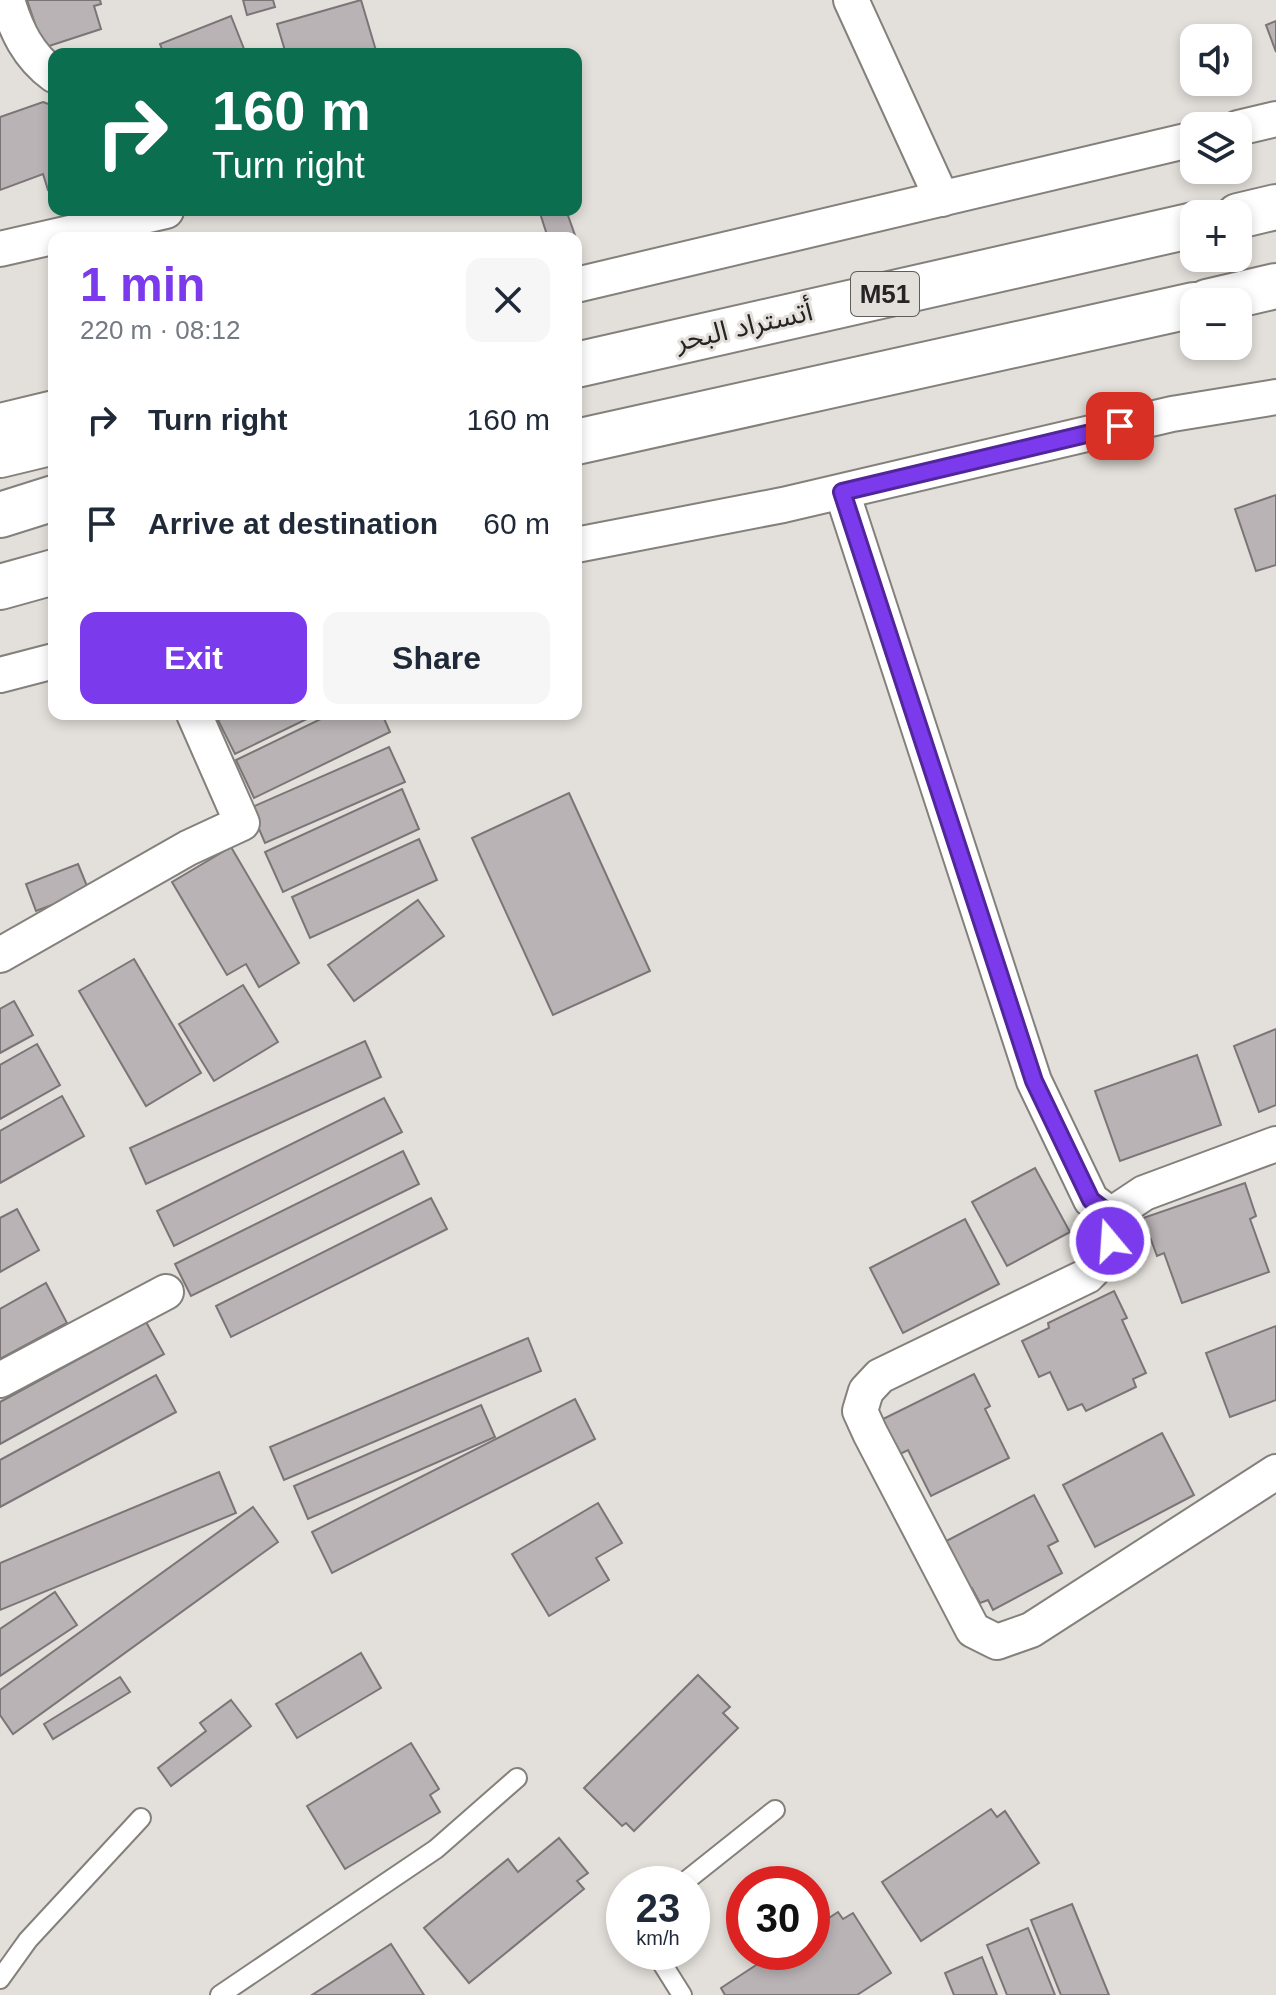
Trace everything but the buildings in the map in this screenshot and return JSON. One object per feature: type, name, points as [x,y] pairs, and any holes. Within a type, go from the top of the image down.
[{"type":"highway","points":[[1252,213],[1276,207]]},
{"type":"highway","name":"أتستراد البحر","points":[[582,364],[1180,228]]},
{"type":"highway","points":[[1252,292],[1276,286]]},
{"type":"highway","points":[[582,441],[1180,308]]},
{"type":"highway","points":[[582,333],[650,323],[678,323],[718,331]]},
{"type":"highway","points":[[0,455],[48,443]]},
{"type":"highway","points":[[0,515],[48,500]]},
{"type":"highway","points":[[0,587],[48,574]]},
{"type":"street","points":[[7,0],[14,24],[36,62],[48,71]]},
{"type":"street","points":[[851,0],[942,199]]},
{"type":"street","points":[[1252,125],[1276,119]]},
{"type":"street","points":[[582,284],[1180,142]]},
{"type":"street","points":[[74,232],[144,216]]},
{"type":"street","points":[[0,249],[48,238]]},
{"type":"street","points":[[582,544],[842,492],[1172,414],[1276,397]]},
{"type":"street","points":[[0,421],[48,409]]},
{"type":"street","points":[[842,492],[1034,1081],[1091,1200],[1111,1215]]},
{"type":"street","points":[[0,675],[48,663]]},
{"type":"street","points":[[0,955],[188,848],[242,823],[197,720]]},
{"type":"street","points":[[1111,1215],[1144,1193],[1276,1144]]},
{"type":"street","points":[[1111,1215],[1110,1241],[1105,1259],[1087,1276],[880,1376],[866,1391],[860,1411],[973,1630],[997,1642],[1031,1630],[1276,1472]]},
{"type":"street","points":[[0,1380],[166,1292]]},
{"type":"lane","points":[[220,1995],[436,1849],[517,1778]]},
{"type":"lane","points":[[705,1866],[775,1810]]},
{"type":"lane","points":[[0,1979],[28,1940],[141,1818]]},
{"type":"lane","points":[[666,1970],[682,1995]]},
{"type":"route","points":[[1110,1241],[1111,1215],[1091,1200],[1034,1081],[842,492],[1120,426]]}]
